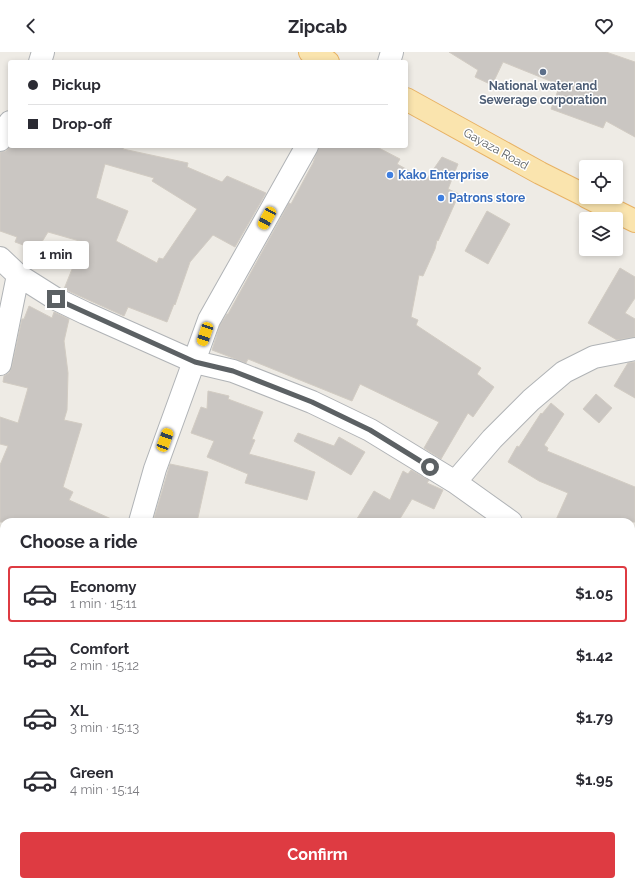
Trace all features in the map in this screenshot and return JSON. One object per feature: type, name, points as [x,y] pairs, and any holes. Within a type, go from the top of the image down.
[{"type":"main road","points":[[310,52],[324,60]]},
{"type":"main road","name":"Gayaza Road","points":[[408,101],[579,193]]},
{"type":"main road","name":"Gayaza Road","points":[[601,204],[635,221]]},
{"type":"street","points":[[0,140],[8,126]]},
{"type":"street","points":[[141,518],[155,469],[209,320],[306,148]]},
{"type":"street","points":[[0,258],[18,275],[56,299],[195,362],[233,371],[312,402],[370,430],[454,482],[505,518]]},
{"type":"street","points":[[0,364],[18,275]]},
{"type":"street","points":[[454,482],[492,439],[531,400],[564,372],[594,358],[635,349]]},
{"type":"building","points":[[449,52],[606,52],[635,62],[635,137],[606,121],[603,128],[551,109],[560,85],[503,62],[492,85],[475,77],[478,70]]},
{"type":"building","points":[[9,148],[123,148],[188,163],[187,167],[222,182],[227,176],[266,193],[235,247],[213,235],[190,262],[175,305],[174,304],[167,322],[128,307],[124,316],[64,289],[83,242],[48,232],[37,250],[15,242],[17,237],[0,231],[0,152],[6,151]],"holes":[[[105,164],[154,178],[152,181],[197,209],[163,259],[159,258],[157,263],[116,241],[128,211],[96,198]]]},
{"type":"building","points":[[318,148],[379,148],[400,159],[397,164],[426,180],[442,157],[458,164],[448,189],[459,194],[438,241],[437,240],[435,249],[423,276],[419,275],[411,317],[418,320],[416,325],[481,368],[477,374],[494,387],[473,417],[468,413],[441,459],[424,448],[439,422],[360,384],[352,401],[248,359],[246,363],[212,350],[220,325],[228,314],[289,203],[291,204],[313,163]]},
{"type":"building","points":[[487,211],[510,224],[488,264],[465,251]]},
{"type":"building","points":[[620,268],[635,277],[635,298],[625,313],[635,319],[635,337],[617,340],[588,323]]},
{"type":"building","points":[[29,306],[52,318],[54,312],[69,319],[64,341],[68,373],[67,410],[64,420],[82,424],[63,487],[73,492],[69,500],[109,518],[0,518],[0,465],[8,446],[0,444],[0,417],[18,423],[28,388],[3,382],[4,376],[9,373],[12,366],[22,319],[24,319]]},
{"type":"building","points":[[635,362],[635,398],[614,386],[628,363]]},
{"type":"building","points":[[208,391],[229,396],[228,399],[263,412],[252,439],[255,440],[249,454],[315,472],[307,500],[245,483],[248,474],[207,457],[214,441],[191,433],[201,407],[207,409]]},
{"type":"building","points":[[596,394],[612,408],[599,423],[583,409]]},
{"type":"building","points":[[551,403],[564,414],[544,445],[548,448],[547,451],[635,487],[635,518],[557,518],[568,493],[539,481],[508,462],[517,446],[519,447],[541,413],[542,414]]},
{"type":"building","points":[[298,433],[334,446],[339,437],[365,452],[351,475],[294,441]]},
{"type":"building","points":[[170,464],[208,472],[198,518],[154,518]]},
{"type":"building","points":[[411,470],[429,480],[427,483],[443,490],[434,509],[412,499],[400,518],[357,518],[374,491],[390,500],[403,471],[408,474]]},
{"type":"place","name":"National water and Sewerage corporation","points":[[543,72]]},
{"type":"place","name":"Kako Enterprise","points":[[390,175]]},
{"type":"place","name":"Patrons store","points":[[441,198]]},
{"type":"route","points":[[56,299],[195,362],[233,371],[312,402],[370,430],[430,467]]}]
